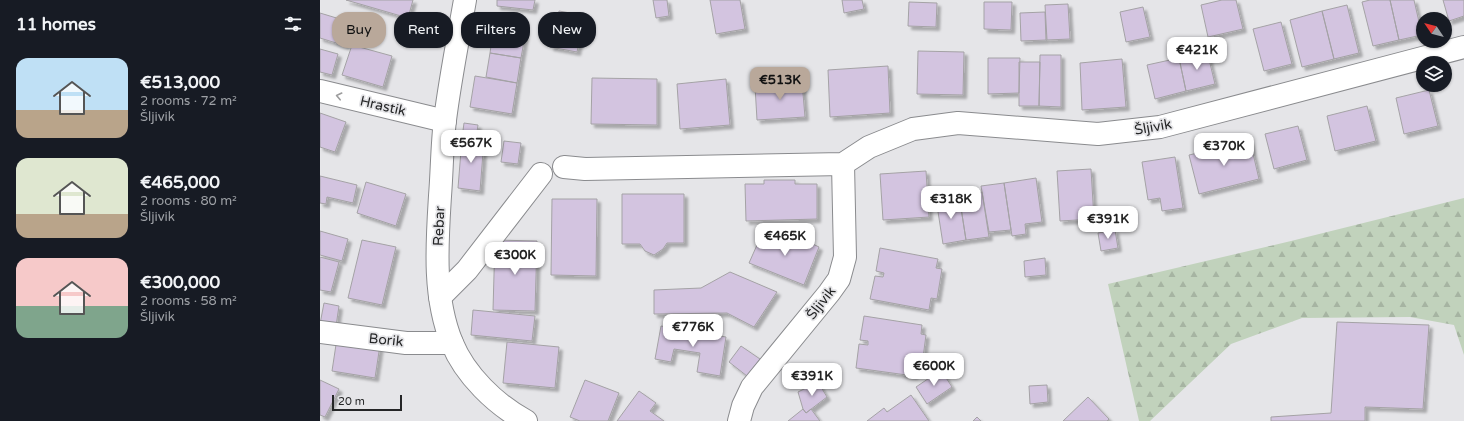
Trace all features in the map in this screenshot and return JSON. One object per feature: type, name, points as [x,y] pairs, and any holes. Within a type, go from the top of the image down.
[{"type":"street","name":"Rebar","points":[[465,0],[445,121],[437,237],[437,268],[440,297],[452,343],[464,364],[494,400],[514,415],[526,421]]},
{"type":"street","name":"Šljivik","points":[[739,421],[743,406],[752,387],[839,280],[845,257],[843,164],[869,147],[913,128],[958,122],[1098,134],[1160,127],[1464,47]]},
{"type":"street","name":"Hrastik","points":[[320,91],[445,121]]},
{"type":"street","points":[[564,167],[585,169],[843,164]]},
{"type":"street","points":[[440,297],[467,270],[541,174]]},
{"type":"street","name":"Borik","points":[[320,332],[406,343],[452,343]]},
{"type":"green space","points":[[1464,198],[1464,355],[1454,325],[1410,317],[1302,318],[1231,344],[1150,421],[1139,421],[1108,284]]},
{"type":"building","points":[[346,0],[413,0],[410,12],[394,12],[394,14]]},
{"type":"building","points":[[497,0],[535,0],[533,10],[497,6]]},
{"type":"building","points":[[653,0],[667,0],[669,16],[656,18]]},
{"type":"building","points":[[710,0],[740,0],[745,29],[716,34]]},
{"type":"building","points":[[842,0],[862,0],[864,9],[844,13]]},
{"type":"building","points":[[1222,0],[1236,0],[1243,29],[1208,37],[1201,5]]},
{"type":"building","points":[[1370,0],[1390,0],[1399,40],[1373,46],[1362,2]]},
{"type":"building","points":[[1390,0],[1414,0],[1417,12],[1416,36],[1399,40]]},
{"type":"building","points":[[1443,0],[1464,0],[1464,16],[1452,20],[1452,12],[1446,12]]},
{"type":"building","points":[[909,2],[937,3],[936,27],[908,26]]},
{"type":"building","points":[[984,2],[1012,2],[1011,30],[984,29]]},
{"type":"building","points":[[1068,4],[1070,39],[1047,40],[1045,5]]},
{"type":"building","points":[[1347,5],[1359,53],[1334,59],[1322,11]]},
{"type":"building","points":[[1143,7],[1150,37],[1126,42],[1120,12]]},
{"type":"building","points":[[1322,11],[1334,59],[1302,67],[1290,20]]},
{"type":"building","points":[[1045,12],[1046,40],[1021,41],[1020,13]]},
{"type":"building","points":[[320,13],[332,17],[332,42],[320,38]]},
{"type":"building","points":[[1281,22],[1292,64],[1264,71],[1253,29]]},
{"type":"building","points":[[351,48],[363,48],[392,56],[383,87],[342,75]]},
{"type":"building","points":[[491,48],[523,48],[521,58],[490,53]]},
{"type":"building","points":[[555,48],[578,48],[577,52]]},
{"type":"building","points":[[320,49],[338,54],[332,75],[320,72]]},
{"type":"building","points":[[918,51],[964,52],[963,95],[917,94]]},
{"type":"building","points":[[1207,51],[1215,84],[1186,91],[1179,58]]},
{"type":"building","points":[[490,53],[521,58],[517,83],[486,77]]},
{"type":"building","points":[[1040,55],[1061,55],[1061,107],[1039,106]]},
{"type":"building","points":[[988,58],[1020,58],[1019,93],[988,94]]},
{"type":"building","points":[[1179,58],[1186,91],[1155,99],[1147,65]]},
{"type":"building","points":[[1122,59],[1126,107],[1082,110],[1080,63]]},
{"type":"building","points":[[1019,62],[1040,62],[1039,106],[1019,106]]},
{"type":"building","points":[[888,66],[890,113],[830,117],[828,70]]},
{"type":"building","points":[[475,76],[517,83],[512,114],[470,107]]},
{"type":"building","points":[[592,78],[657,79],[657,125],[591,124]]},
{"type":"building","points":[[726,79],[730,125],[680,129],[677,84]]},
{"type":"building","points":[[802,82],[805,117],[757,120],[755,86]]},
{"type":"building","points":[[1421,92],[1430,92],[1438,126],[1404,134],[1396,98]]},
{"type":"building","points":[[1367,106],[1376,141],[1335,151],[1327,116]]},
{"type":"building","points":[[320,113],[346,122],[335,152],[320,147]]},
{"type":"building","points":[[464,123],[478,125],[476,139],[462,138]]},
{"type":"building","points":[[1298,126],[1307,160],[1274,169],[1265,134]]},
{"type":"building","points":[[462,138],[484,140],[480,191],[458,188]]},
{"type":"building","points":[[504,141],[521,143],[518,164],[501,162]]},
{"type":"building","points":[[1250,141],[1259,179],[1199,194],[1189,155]]},
{"type":"building","points":[[1175,157],[1183,208],[1162,211],[1160,198],[1148,200],[1142,162]]},
{"type":"building","points":[[1091,169],[1094,219],[1060,221],[1057,171]]},
{"type":"building","points":[[926,171],[929,217],[883,220],[880,174]]},
{"type":"building","points":[[320,176],[357,185],[353,203],[327,197],[326,204],[320,203]]},
{"type":"building","points":[[1036,178],[1042,222],[1025,224],[1026,234],[1012,236],[1004,183]]},
{"type":"building","points":[[764,180],[795,180],[795,184],[817,184],[817,219],[746,221],[745,184],[764,184]]},
{"type":"building","points":[[366,182],[406,194],[396,226],[357,213]]},
{"type":"building","points":[[1004,183],[1011,230],[989,232],[981,186]]},
{"type":"building","points":[[982,192],[989,237],[966,240],[959,195]]},
{"type":"building","points":[[622,194],[684,194],[684,243],[667,243],[663,249],[654,255],[645,251],[640,244],[622,244]]},
{"type":"building","points":[[959,195],[966,240],[943,244],[936,199]]},
{"type":"building","points":[[552,199],[597,199],[596,276],[551,275]]},
{"type":"building","points":[[1115,230],[1118,248],[1101,251],[1098,233]]},
{"type":"building","points":[[320,231],[348,239],[342,261],[320,255]]},
{"type":"building","points":[[761,236],[798,237],[819,247],[804,285],[749,263]]},
{"type":"building","points":[[362,240],[396,247],[382,305],[348,298]]},
{"type":"building","points":[[495,240],[537,241],[535,311],[493,310]]},
{"type":"building","points":[[880,248],[938,259],[936,268],[942,269],[937,299],[931,298],[929,310],[870,299],[875,276],[883,277],[884,273],[876,271]]},
{"type":"building","points":[[320,257],[339,262],[331,292],[320,290]]},
{"type":"building","points":[[1045,258],[1046,275],[1025,277],[1024,261]]},
{"type":"building","points":[[730,272],[777,292],[754,327],[727,313],[654,314],[654,290],[701,288]]},
{"type":"building","points":[[324,303],[339,306],[336,326],[320,324]]},
{"type":"building","points":[[473,310],[535,316],[532,341],[471,335]]},
{"type":"building","points":[[864,316],[922,325],[921,334],[926,335],[922,365],[916,364],[914,376],[856,368],[859,344],[868,345],[868,341],[860,340]]},
{"type":"building","points":[[1337,322],[1429,325],[1423,409],[1365,407],[1365,421],[1271,421],[1271,417],[1331,413]]},
{"type":"building","points":[[661,326],[726,337],[720,376],[697,372],[700,353],[674,349],[671,362],[655,359]]},
{"type":"building","points":[[337,338],[380,345],[375,378],[332,371]]},
{"type":"building","points":[[507,342],[559,347],[555,388],[503,383]]},
{"type":"building","points":[[741,346],[760,359],[747,376],[729,362]]},
{"type":"building","points":[[941,370],[952,387],[927,404],[916,387]]},
{"type":"building","points":[[320,380],[339,389],[325,417],[320,415]]},
{"type":"building","points":[[585,380],[619,393],[608,421],[580,421],[570,417]]},
{"type":"building","points":[[818,382],[827,397],[806,413],[803,409],[798,392]]},
{"type":"building","points":[[1047,385],[1048,402],[1030,404],[1029,386]]},
{"type":"building","points":[[639,391],[656,403],[650,411],[664,421],[617,421]]},
{"type":"building","points":[[911,395],[929,421],[867,421],[884,408],[887,412]]},
{"type":"building","points":[[1088,397],[1109,419],[1107,421],[1063,421]]},
{"type":"building","points":[[803,409],[806,413],[811,409],[820,421],[788,421]]},
{"type":"building","points":[[977,417],[981,421],[973,421]]}]
